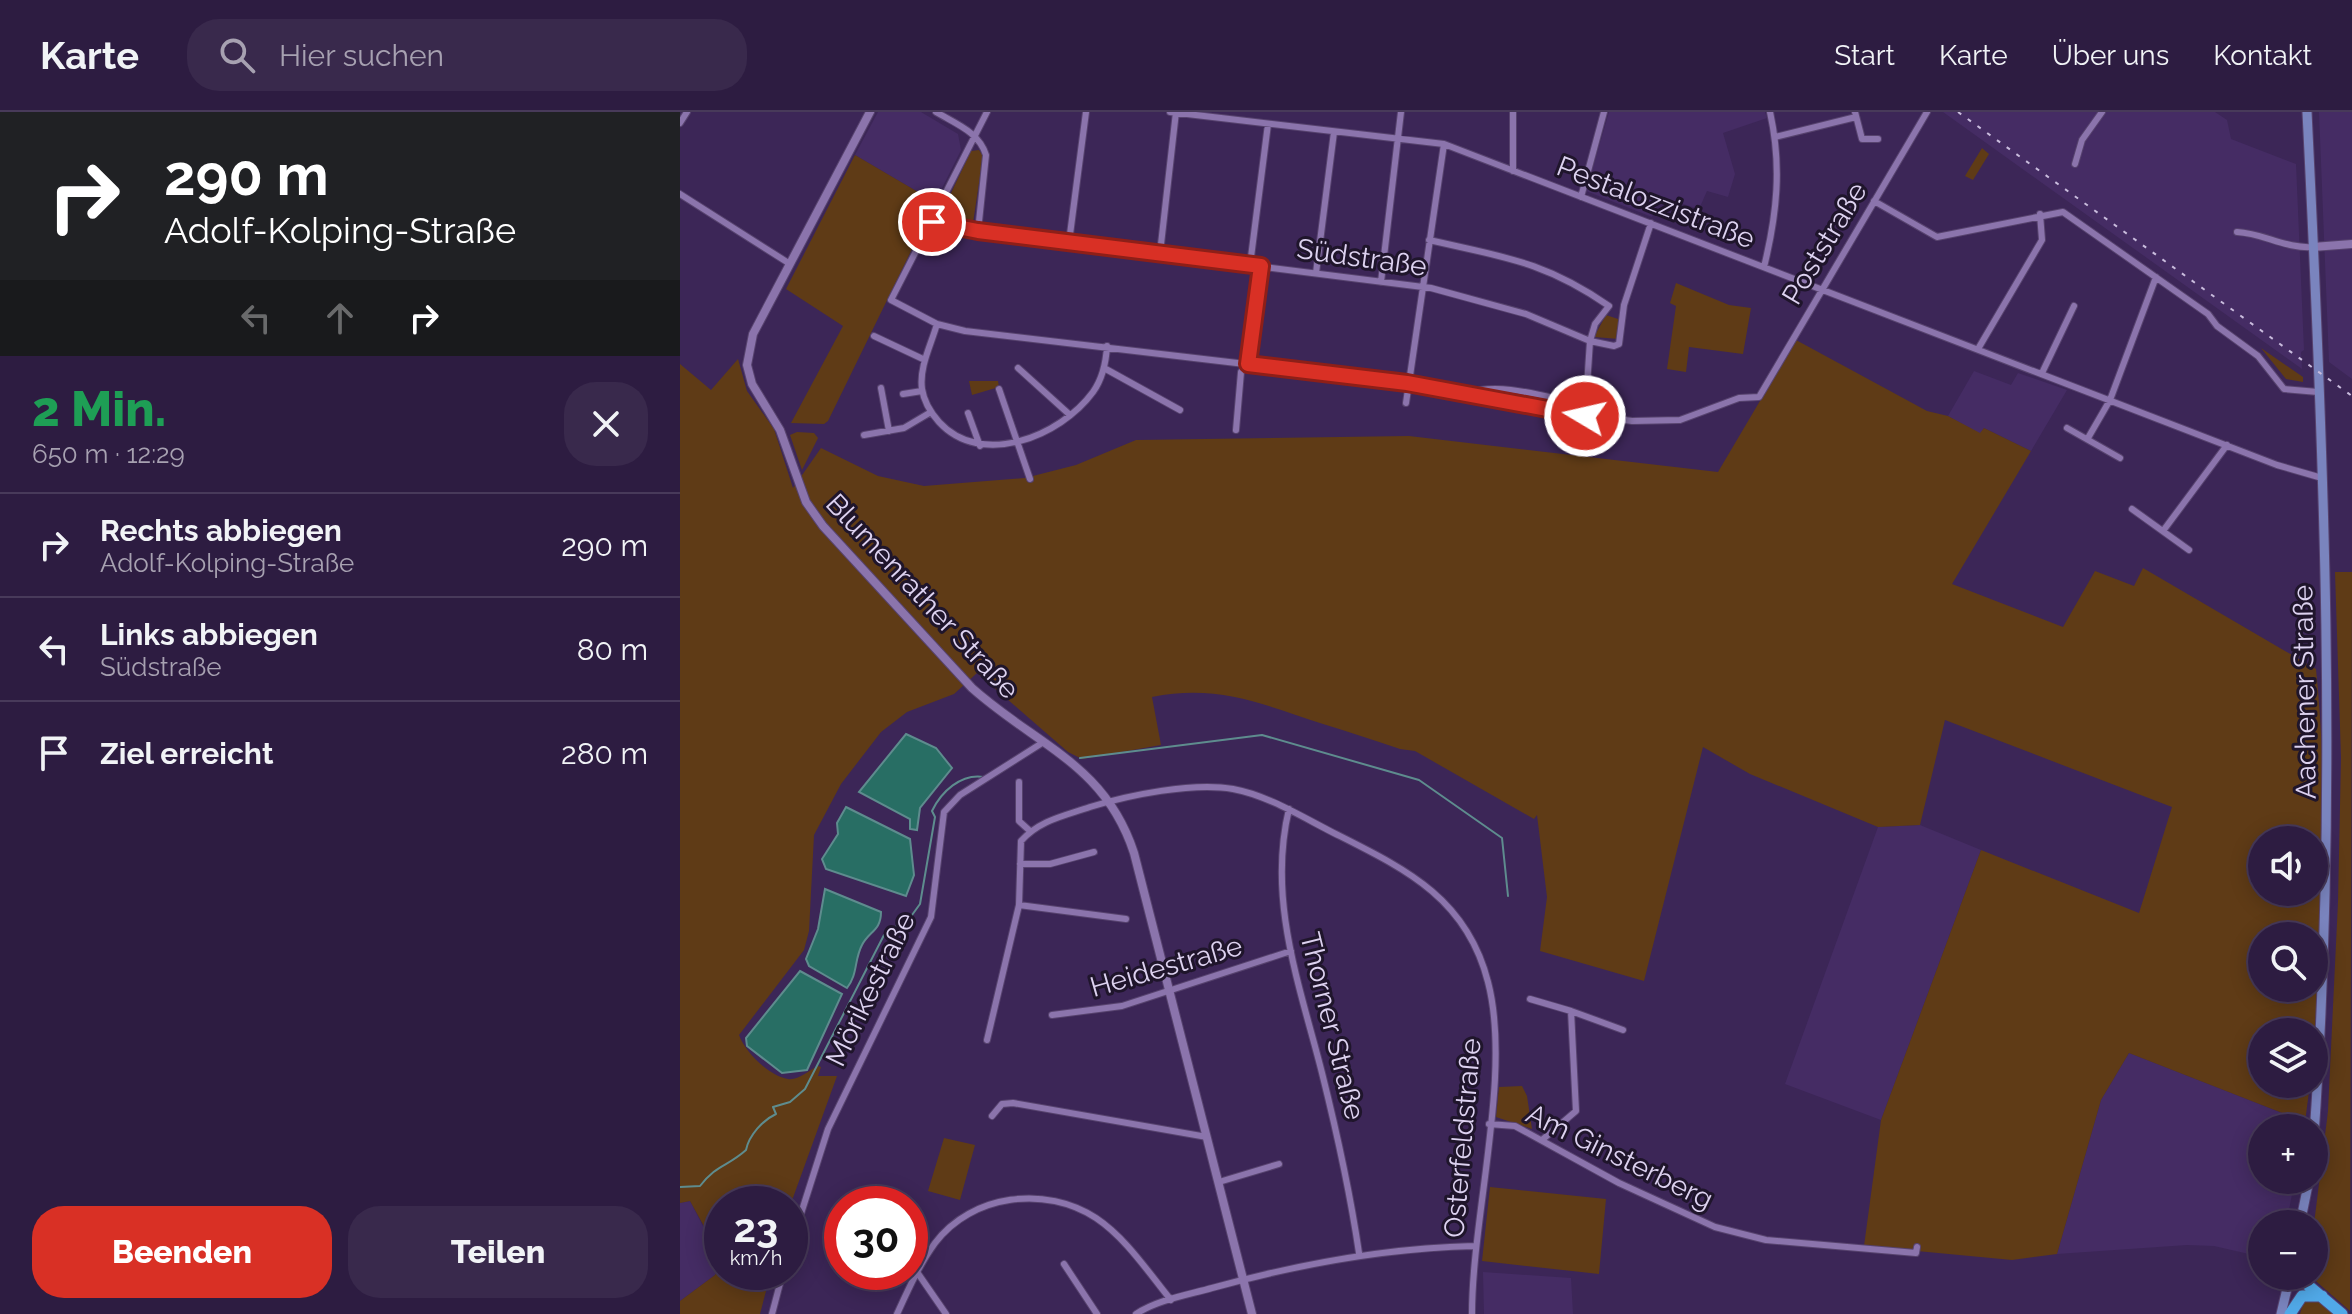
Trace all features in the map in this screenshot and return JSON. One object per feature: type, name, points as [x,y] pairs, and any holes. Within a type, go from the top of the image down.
[{"type":"highway","points":[[2316,1290],[2342,1314]]},
{"type":"highway","points":[[2290,1314],[2302,1296],[2325,1297]]},
{"type":"main road","name":"Aachener Straße","points":[[2307,112],[2330,761],[2326,948],[2315,1114]]},
{"type":"main road","points":[[2281,1314],[2287,1290]]},
{"type":"street","points":[[680,123],[687,112]]},
{"type":"street","name":"Blumenrather Straße","points":[[870,112],[753,334],[747,365],[752,384],[784,438],[806,502],[823,526],[972,688],[1084,772],[1111,800],[1134,853],[1252,1314]]},
{"type":"street","points":[[936,112],[975,134],[986,155],[978,231]]},
{"type":"street","points":[[987,112],[891,300],[937,324],[965,331],[1407,383],[1468,393],[1489,401],[1585,416],[1590,341],[1595,324],[1609,306]]},
{"type":"street","points":[[1069,242],[1086,112]]},
{"type":"street","name":"Pestalozzistraße","points":[[1170,112],[1444,144],[2227,445],[2322,478]]},
{"type":"street","points":[[1160,253],[1176,112]]},
{"type":"street","points":[[1381,282],[1401,112]]},
{"type":"street","points":[[1513,112],[1513,171]]},
{"type":"street","points":[[1581,197],[1604,112]]},
{"type":"street","points":[[1764,267],[1776,218],[1775,137],[1770,112]]},
{"type":"street","name":"Poststraße","points":[[1585,416],[1671,422],[1739,398],[1759,397],[1927,112]]},
{"type":"street","points":[[2075,164],[2082,140],[2102,112]]},
{"type":"street","points":[[1775,137],[1856,115],[1862,139],[1878,139]]},
{"type":"street","points":[[1250,265],[1268,124]]},
{"type":"street","points":[[1316,273],[1334,132]]},
{"type":"street","points":[[1406,403],[1444,144]]},
{"type":"street","points":[[680,194],[790,264]]},
{"type":"street","points":[[1874,201],[1937,237],[2040,214],[2063,212],[2240,341],[2258,356],[2284,389],[2318,392]]},
{"type":"street","points":[[1978,349],[2042,240],[2040,214]]},
{"type":"street","name":"Südstraße","points":[[932,222],[978,231],[1421,287],[1495,304],[1590,341]]},
{"type":"street","points":[[1590,341],[1614,346],[1619,344],[1624,305],[1651,223]]},
{"type":"street","points":[[2237,232],[2257,233],[2287,244],[2313,247],[2352,244]]},
{"type":"street","points":[[1429,240],[1519,259],[1546,270],[1609,306],[1624,305]]},
{"type":"street","points":[[1236,430],[1241,372],[1248,364],[1261,266]]},
{"type":"street","points":[[2088,438],[2110,400],[2156,277]]},
{"type":"street","points":[[2042,373],[2074,306]]},
{"type":"street","points":[[937,324],[925,360],[922,391],[931,412],[961,440],[980,446],[1018,441],[1070,415],[1093,392],[1104,368],[1107,346]]},
{"type":"street","points":[[874,336],[925,360]]},
{"type":"street","points":[[1018,368],[1070,415]]},
{"type":"street","points":[[1104,368],[1180,410]]},
{"type":"street","points":[[881,388],[889,431]]},
{"type":"street","points":[[999,389],[1030,479]]},
{"type":"street","points":[[1468,393],[1496,390],[1586,405]]},
{"type":"street","points":[[903,394],[922,391]]},
{"type":"street","points":[[864,435],[904,428],[931,412]]},
{"type":"street","points":[[968,413],[980,446]]},
{"type":"street","points":[[2067,428],[2120,458]]},
{"type":"street","points":[[2163,531],[2227,445]]},
{"type":"street","points":[[2132,509],[2189,550]]},
{"type":"street","name":"Mörikestraße","points":[[808,1192],[828,1129],[931,917],[944,812],[960,795],[1042,743]]},
{"type":"street","points":[[987,1040],[1019,905],[1021,841],[1030,831],[1019,821],[1019,782]]},
{"type":"street","name":"Osterfeldstraße","points":[[1030,831],[1046,820],[1111,800],[1194,789],[1233,789],[1289,809],[1404,869],[1431,888],[1475,944],[1488,983],[1494,1023],[1489,1124],[1474,1246],[1472,1314]]},
{"type":"street","name":"Thorner Straße","points":[[1289,809],[1282,836],[1280,892],[1291,951],[1346,1167],[1359,1253]]},
{"type":"street","points":[[1020,864],[1050,864],[1094,852]]},
{"type":"street","points":[[1019,905],[1126,919]]},
{"type":"street","name":"Heidestraße","points":[[1052,1015],[1094,1012],[1291,951]]},
{"type":"street","points":[[1530,999],[1623,1030]]},
{"type":"street","points":[[1542,1140],[1576,1111],[1571,1011]]},
{"type":"street","points":[[992,1116],[1002,1104],[1013,1103],[1207,1137]]},
{"type":"street","name":"Am Ginsterberg","points":[[1489,1124],[1515,1126],[1684,1216],[1740,1235],[1916,1253],[1917,1247]]},
{"type":"street","points":[[1219,1182],[1279,1164]]},
{"type":"street","points":[[928,1254],[936,1241],[959,1220],[982,1207],[1015,1199],[1043,1198],[1067,1204],[1096,1218],[1121,1241],[1171,1300]]},
{"type":"street","points":[[1136,1314],[1171,1300],[1243,1279],[1359,1253],[1474,1246]]},
{"type":"street","points":[[1064,1264],[1097,1314]]},
{"type":"street","points":[[928,1288],[946,1314]]},
{"type":"street","points":[[772,1314],[778,1290]]},
{"type":"street","points":[[897,1314],[908,1290]]},
{"type":"shaded area","points":[[878,112],[921,112],[958,134],[961,150],[935,202],[855,155]]},
{"type":"shaded area","points":[[1609,112],[1765,112],[1767,118],[1723,133],[1735,174],[1728,197],[1707,191],[1699,209],[1661,197],[1652,217],[1586,191]]},
{"type":"shaded area","points":[[1943,112],[2215,112],[2227,120],[2231,139],[2296,164],[2304,350],[2301,352],[2302,369]]},
{"type":"shaded area","points":[[2319,112],[2352,112],[2352,379],[2329,362]]},
{"type":"shaded area","points":[[1982,148],[1989,154],[1973,180],[1965,176]]},
{"type":"shaded area","points":[[979,150],[983,156],[973,223],[945,221],[941,214],[971,151]]},
{"type":"shaded area","points":[[855,155],[935,202],[828,421],[824,424],[791,423],[843,326],[786,289]]},
{"type":"shaded area","points":[[1676,283],[1729,305],[1751,308],[1743,354],[1689,347],[1686,372],[1667,369],[1676,306],[1670,303]]},
{"type":"shaded area","points":[[1606,315],[1621,320],[1619,339],[1594,337]]},
{"type":"shaded area","points":[[1796,340],[1927,411],[1948,416],[1980,433],[1984,428],[2031,451],[1952,584],[2063,627],[2095,571],[2134,586],[2143,568],[2316,669],[2323,826],[2248,826],[2248,906],[2322,906],[2321,922],[2248,922],[2248,1002],[2316,1002],[2315,1018],[2248,1018],[2248,1098],[2308,1098],[2306,1114],[2285,1114],[2129,1053],[2101,1100],[2057,1254],[2012,1260],[1864,1246],[1881,1120],[1981,850],[2139,913],[2172,807],[1945,720],[1920,825],[1878,827],[1750,774],[1703,747],[1644,981],[1540,951],[1547,897],[1537,815],[1534,819],[1415,751],[1400,749],[1259,703],[1198,693],[1152,697],[1161,745],[1082,759],[1068,752],[977,673],[954,694],[907,712],[881,732],[841,784],[814,835],[809,931],[804,950],[739,1035],[759,1062],[781,1077],[795,1078],[818,1066],[821,1067],[818,1076],[837,1076],[797,1186],[704,1186],[704,1226],[690,1201],[680,1203],[680,364],[711,390],[738,359],[747,391],[774,429],[793,488],[821,448],[878,476],[924,486],[1025,478],[1076,465],[1136,440],[1409,436],[1718,472]]},
{"type":"shaded area","points":[[2261,348],[2303,377],[2303,382],[2286,379]]},
{"type":"shaded area","points":[[1974,371],[2011,385],[2018,373],[2067,390],[2031,451],[1984,428],[1980,434],[1948,416]]},
{"type":"shaded area","points":[[969,381],[998,381],[999,387],[972,395]]},
{"type":"shaded area","points":[[797,432],[814,433],[818,438],[802,470],[790,435]]},
{"type":"shaded area","points":[[2335,572],[2352,572],[2350,1311],[2326,1290],[2328,1210],[2316,1210],[2318,1194],[2328,1194],[2328,1114],[2338,902],[2341,758]]},
{"type":"shaded area","points":[[906,734],[936,748],[952,768],[920,808],[917,830],[910,829],[910,819],[859,792]]},
{"type":"shaded area","points":[[846,807],[910,839],[914,875],[906,896],[826,869],[822,859],[838,834],[837,823]]},
{"type":"shaded area","points":[[1920,825],[1981,850],[1881,1120],[1785,1084],[1878,827]]},
{"type":"shaded area","points":[[825,889],[881,912],[877,927],[862,945],[847,988],[809,966],[806,959],[818,929]]},
{"type":"shaded area","points":[[800,971],[842,994],[807,1070],[782,1073],[747,1046],[746,1038]]},
{"type":"shaded area","points":[[2129,1053],[2285,1114],[2248,1114],[2248,1194],[2292,1194],[2289,1210],[2248,1210],[2248,1254],[2214,1246],[2187,1245],[2057,1254],[2101,1100]]},
{"type":"shaded area","points":[[1522,1086],[1527,1096],[1532,1129],[1496,1117],[1499,1087]]},
{"type":"shaded area","points":[[944,1138],[975,1145],[960,1200],[928,1191]]},
{"type":"shaded area","points":[[1490,1187],[1606,1199],[1599,1274],[1482,1261]]},
{"type":"shaded area","points":[[690,1201],[704,1228],[704,1283],[680,1301],[680,1203]]},
{"type":"shaded area","points":[[1483,1272],[1571,1278],[1573,1314],[1484,1314]]},
{"type":"shaded area","points":[[704,1283],[704,1290],[766,1290],[760,1314],[680,1314],[680,1301]]},
{"type":"shaded area","points":[[2318,1299],[2335,1314],[2300,1314],[2304,1300]]},
{"type":"waterway","points":[[1080,758],[1262,735],[1419,780],[1502,838],[1508,896]]},
{"type":"waterway","points":[[680,1187],[700,1186],[712,1173],[739,1156],[746,1150],[757,1129],[776,1114],[773,1107],[790,1102],[805,1089],[884,935],[912,915],[920,904],[935,817],[932,811],[936,804],[946,791],[960,781],[984,777]]},
{"type":"railway","points":[[1958,112],[2352,396]]},
{"type":"route","points":[[932,222],[978,231],[1261,266],[1248,364],[1407,383],[1468,393],[1489,401],[1585,416]]}]
